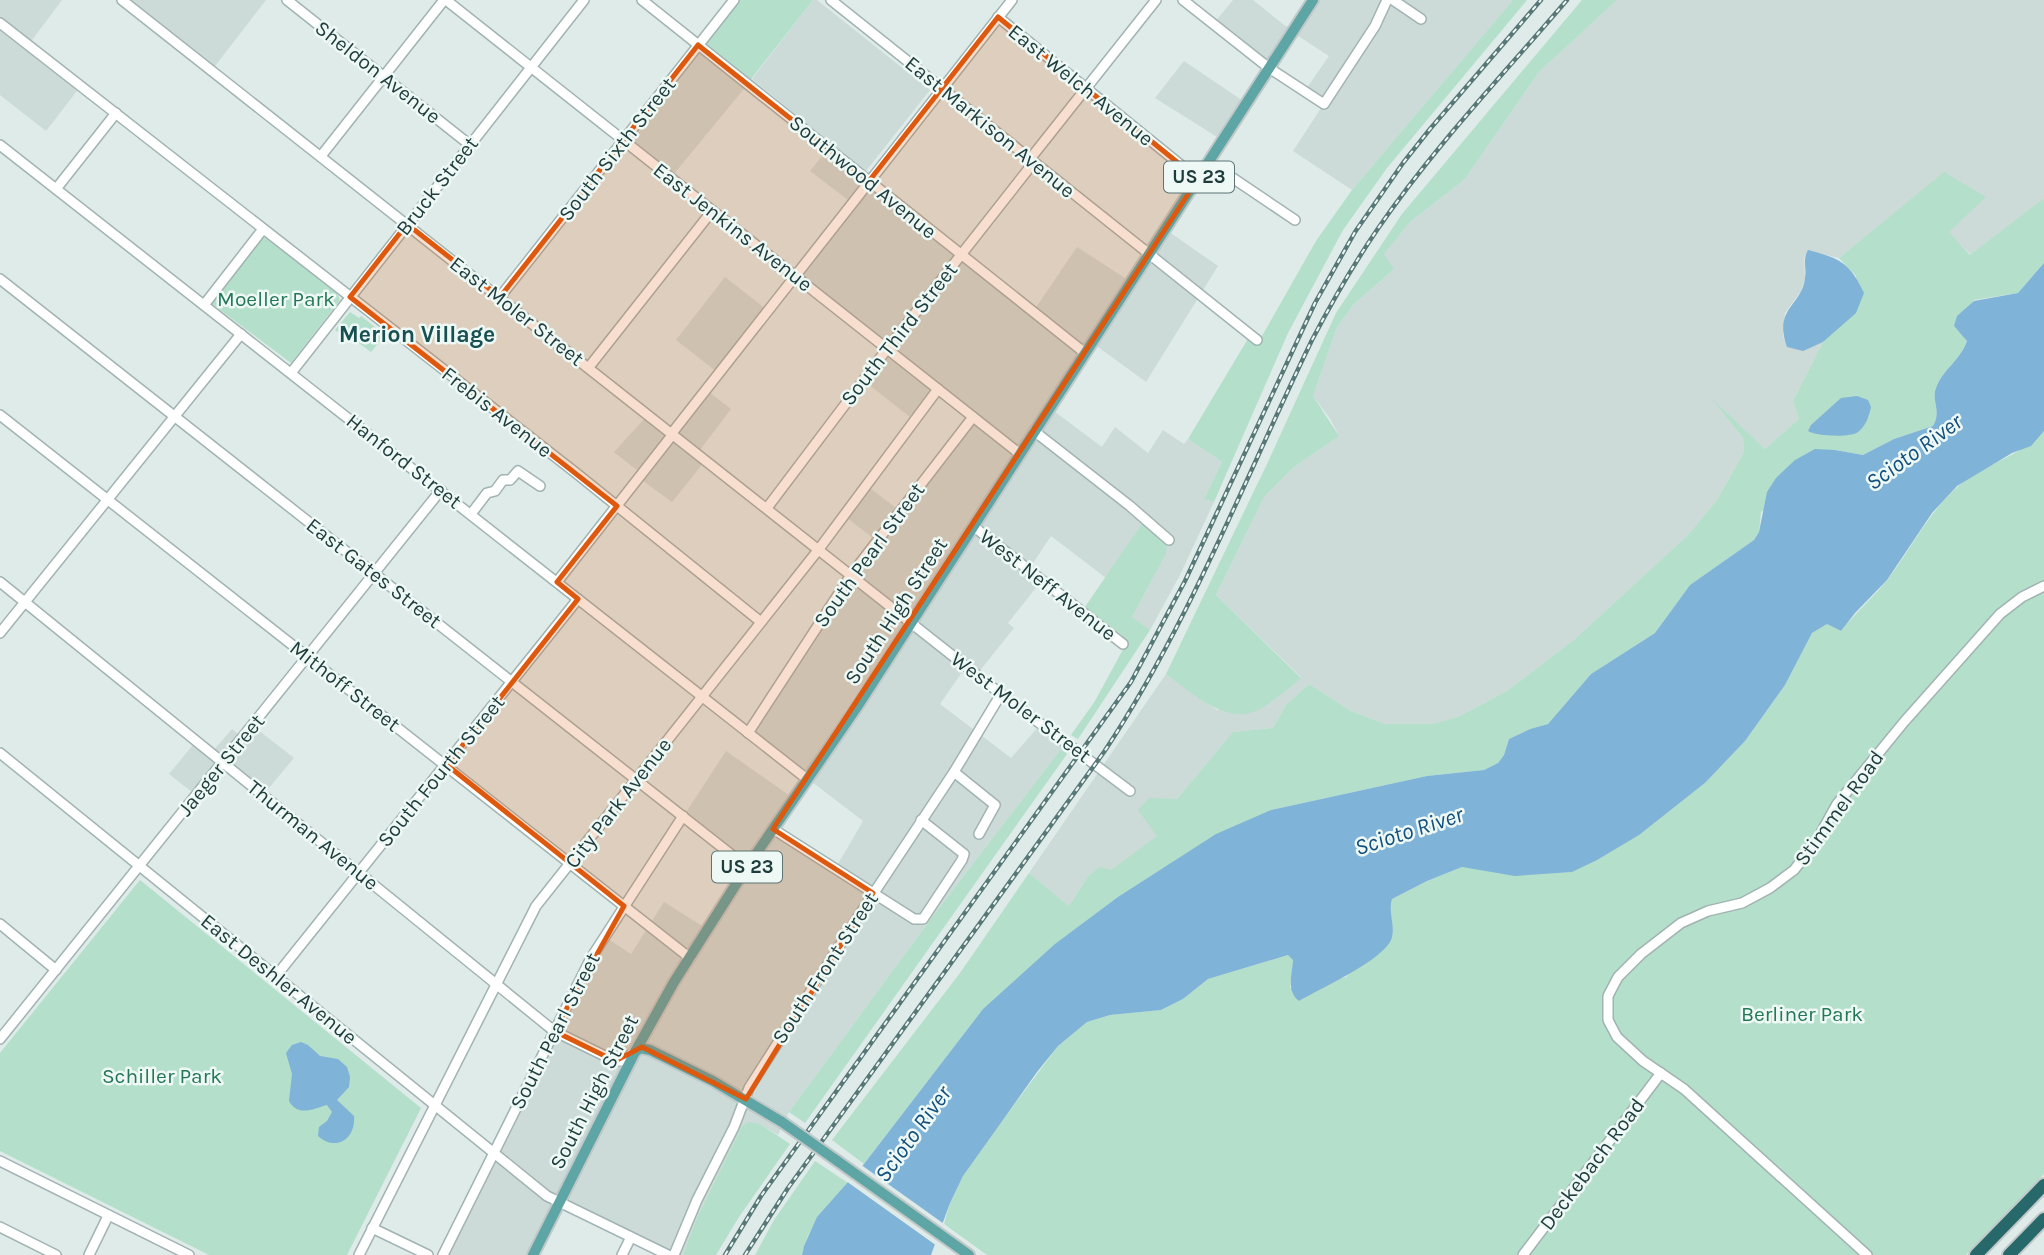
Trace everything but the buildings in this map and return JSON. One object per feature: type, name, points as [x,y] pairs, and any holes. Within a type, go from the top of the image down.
[{"type":"highway","points":[[1976,1255],[2044,1185]]},
{"type":"highway","points":[[2009,1255],[2044,1219]]},
{"type":"main road","name":"South High Street","points":[[533,1255],[654,1014],[747,867],[911,622],[1313,0]]},
{"type":"main road","points":[[635,1052],[640,1048],[650,1050],[746,1099],[969,1255]]},
{"type":"street","name":"East Moler Street","points":[[122,0],[911,622]]},
{"type":"street","name":"Sheldon Avenue","points":[[287,0],[470,145]]},
{"type":"street","points":[[321,156],[445,0]]},
{"type":"street","name":"East Jenkins Avenue","points":[[445,0],[1020,454]]},
{"type":"street","name":"Bruck Street","points":[[291,373],[584,0]]},
{"type":"street","name":"Southwood Avenue","points":[[642,0],[1085,353]]},
{"type":"street","name":"South Sixth Street","points":[[500,298],[734,0]]},
{"type":"street","name":"East Markison Avenue","points":[[831,0],[1257,340]]},
{"type":"street","name":"South Third Street","points":[[767,508],[1156,0]]},
{"type":"street","points":[[1183,0],[1269,68],[1324,104],[1375,26],[1387,0]]},
{"type":"street","points":[[1393,0],[1421,19]]},
{"type":"street","points":[[557,582],[1010,1]]},
{"type":"street","name":"East Welch Avenue","points":[[998,18],[1198,178]]},
{"type":"street","name":"Frebis Avenue","points":[[0,23],[761,622]]},
{"type":"street","points":[[56,189],[116,113]]},
{"type":"street","name":"Hanford Street","points":[[0,145],[807,779]]},
{"type":"street","points":[[1209,162],[1295,220]]},
{"type":"street","points":[[589,368],[712,211]]},
{"type":"street","points":[[204,305],[263,229]]},
{"type":"street","name":"East Gates Street","points":[[0,279],[747,867]]},
{"type":"street","points":[[0,634],[241,334]]},
{"type":"street","name":"City Park Avenue","points":[[359,1255],[534,910],[818,549],[938,389]]},
{"type":"street","name":"Mithoff Street","points":[[0,415],[690,958]]},
{"type":"street","name":"South Pearl Street","points":[[748,733],[851,575],[973,417]]},
{"type":"street","points":[[1034,431],[1169,540]]},
{"type":"street","points":[[471,514],[487,493],[495,491],[503,480],[510,480],[517,471],[540,486]]},
{"type":"street","name":"Jaeger Street","points":[[0,1039],[441,490]]},
{"type":"street","name":"West Neff Avenue","points":[[973,526],[1123,644]]},
{"type":"street","name":"Thurman Avenue","points":[[0,582],[554,1031],[615,1061],[621,1061],[635,1052]]},
{"type":"street","name":"Stimmel Road","points":[[1867,1255],[1684,1089],[1632,1052],[1617,1037],[1608,1020],[1608,996],[1618,977],[1641,954],[1681,923],[1708,911],[1742,903],[1770,888],[1794,870],[1816,842],[1836,804],[1904,722],[2000,614],[2022,597],[2044,586]]},
{"type":"street","name":"South Fourth Street","points":[[276,976],[578,599]]},
{"type":"street","name":"West Moler Street","points":[[911,622],[1130,791]]},
{"type":"street","name":"South Front Street","points":[[674,1255],[749,1088],[954,772],[1001,694]]},
{"type":"street","name":"East Deshler Avenue","points":[[0,753],[547,1196],[668,1255]]},
{"type":"street","points":[[954,772],[995,805],[979,834]]},
{"type":"street","name":"South Pearl Street","points":[[443,1255],[591,958],[683,816]]},
{"type":"street","points":[[773,829],[914,919],[923,919],[964,854],[921,820]]},
{"type":"street","points":[[0,924],[56,970]]},
{"type":"street","name":"Deckebach Road","points":[[1523,1255],[1661,1073]]},
{"type":"street","points":[[0,1161],[178,1253],[189,1255]]},
{"type":"street","points":[[89,1255],[108,1216]]},
{"type":"street","points":[[0,1227],[56,1255]]},
{"type":"street","points":[[372,1228],[428,1255]]},
{"type":"street","points":[[622,1255],[631,1237]]},
{"type":"highlighted area","points":[[998,17],[1198,179],[773,829],[873,893],[746,1099],[642,1047],[615,1061],[554,1031],[624,906],[447,765],[578,599],[557,582],[617,506],[350,297],[407,224],[500,297],[698,45],[869,181]]},
{"type":"shaded area","points":[[0,0],[62,0],[29,44],[80,87],[46,131],[0,95]]},
{"type":"shaded area","points":[[122,0],[266,0],[212,70]]},
{"type":"shaded area","points":[[813,0],[817,0],[930,90],[866,171],[868,181],[1033,312],[1077,247],[1131,282],[1165,229],[1218,266],[1146,382],[1094,344],[1050,408],[1102,447],[1115,427],[1148,453],[1163,430],[1184,444],[1188,439],[1222,462],[1204,499],[1214,502],[1180,575],[1150,630],[1132,617],[1166,554],[1144,520],[1106,578],[1051,536],[1029,569],[1042,580],[1008,623],[1014,628],[978,673],[967,665],[940,704],[1011,758],[1039,726],[1064,745],[930,920],[789,1112],[778,1135],[760,1124],[742,1126],[696,1220],[683,1255],[667,1255],[561,1204],[534,1255],[445,1255],[605,937],[631,954],[664,902],[707,929],[746,867],[683,817],[726,751],[793,798],[773,829],[835,869],[863,821],[748,733],[877,541],[843,515],[866,485],[900,511],[972,417],[939,391],[915,421],[863,380],[886,350],[796,277],[852,203],[810,171],[832,144],[752,79]]},
{"type":"shaded area","points":[[1233,0],[1253,0],[1294,30],[1313,0],[1513,0],[1352,190],[1293,151],[1323,105],[1304,92],[1329,56],[1292,32],[1270,67],[1214,23]]},
{"type":"shaded area","points":[[1617,0],[2044,0],[2044,198],[1971,255],[1949,233],[1944,173],[1839,258],[1808,251],[1804,258],[1805,278],[1801,291],[1785,313],[1783,336],[1787,347],[1803,350],[1823,342],[1793,401],[1799,419],[1765,449],[1715,403],[1743,438],[1744,452],[1717,500],[1688,535],[1575,639],[1507,691],[1458,717],[1432,724],[1385,724],[1351,711],[1309,684],[1286,705],[1273,728],[1233,732],[1177,799],[1158,836],[1111,870],[1089,875],[1069,906],[1029,873],[1166,674],[1217,710],[1301,677],[1216,595],[1264,497],[1294,467],[1339,436],[1313,396],[1337,327],[1353,305],[1394,269],[1383,255],[1411,221],[1464,180],[1539,72]]},
{"type":"shaded area","points":[[706,43],[752,79],[669,180],[623,143],[698,46]]},
{"type":"shaded area","points":[[1184,61],[1246,103],[1222,140],[1155,98]]},
{"type":"shaded area","points":[[725,277],[766,309],[717,372],[676,340]]},
{"type":"shaded area","points":[[706,390],[731,409],[697,454],[705,461],[672,502],[639,478],[642,474],[614,452],[647,416],[670,434]]},
{"type":"shaded area","points":[[253,726],[294,758],[263,795],[224,763],[197,796],[169,774],[197,740],[212,752],[232,729],[243,738]]},
{"type":"green space","points":[[740,0],[813,0],[751,79],[706,43]]},
{"type":"green space","points":[[1513,0],[1527,0],[1387,168],[1343,230],[1288,333],[1214,502],[1204,499],[1222,462],[1188,439],[1252,332],[1262,336],[1316,241],[1352,190]]},
{"type":"green space","points":[[1582,0],[1617,0],[1539,72],[1464,180],[1411,221],[1384,254],[1394,269],[1353,305],[1337,327],[1313,396],[1339,436],[1294,467],[1264,497],[1216,595],[1301,678],[1267,705],[1249,713],[1236,714],[1211,706],[1166,674],[1336,313],[1402,214]]},
{"type":"green space","points":[[1944,172],[1986,197],[1949,232],[1970,255],[2044,198],[2044,263],[2018,293],[1974,300],[1954,326],[1967,340],[1961,354],[1936,388],[1937,416],[1933,426],[1894,439],[1863,455],[1835,450],[1761,512],[1759,532],[1754,540],[1690,585],[1655,633],[1591,674],[1548,724],[1509,739],[1504,755],[1498,763],[1484,770],[1427,776],[1271,810],[983,1009],[864,1164],[832,1140],[960,973],[1029,873],[1069,906],[1089,875],[1100,867],[1111,870],[1157,836],[1138,810],[1149,798],[1177,799],[1233,732],[1273,728],[1286,705],[1309,684],[1351,711],[1385,724],[1432,724],[1458,717],[1507,691],[1575,639],[1688,535],[1717,500],[1744,452],[1743,438],[1711,398],[1765,449],[1799,419],[1793,401],[1823,342],[1855,313],[1856,276],[1839,258]]},
{"type":"green space","name":"Moeller Park","points":[[266,237],[337,293],[340,300],[291,363],[211,303],[261,239]]},
{"type":"green space","points":[[350,312],[359,318],[361,316],[385,335],[371,352],[335,330]]},
{"type":"green space","name":"Berliner Park","points":[[2044,431],[2044,1174],[1966,1255],[987,1255],[944,1224],[950,1203],[963,1176],[999,1125],[1058,1046],[1087,1022],[1110,1015],[1161,1010],[1183,999],[1208,979],[1288,955],[1293,959],[1290,988],[1346,977],[1392,928],[1392,899],[1462,867],[1544,873],[1572,872],[1706,782],[1745,741],[1785,685],[1812,633],[1827,624],[1841,631],[1888,579],[1928,521],[1955,489],[1965,480],[2024,448]]},
{"type":"green space","points":[[1145,519],[1167,541],[1166,554],[1132,617],[1150,630],[1078,739],[1071,735],[1095,701],[1126,644],[1122,635],[1085,607]]},
{"type":"green space","points":[[1064,745],[1067,754],[805,1123],[789,1112],[930,920]]},
{"type":"green space","name":"Schiller Park","points":[[140,880],[421,1108],[347,1255],[209,1255],[0,1151],[0,1053]]},
{"type":"green space","points":[[749,1122],[760,1124],[790,1144],[716,1255],[683,1255],[696,1220],[742,1126]]},
{"type":"green space","points":[[815,1161],[848,1183],[814,1225],[802,1255],[755,1255],[774,1220]]},
{"type":"water","points":[[1808,250],[1843,263],[1854,274],[1864,293],[1856,313],[1823,342],[1803,351],[1787,347],[1783,324],[1803,287]]},
{"type":"water","name":"Scioto River","points":[[2044,263],[2044,431],[2031,446],[2012,453],[1957,486],[1932,513],[1887,580],[1841,631],[1827,624],[1812,633],[1785,685],[1745,741],[1706,782],[1639,835],[1572,872],[1515,876],[1462,867],[1392,899],[1393,932],[1387,946],[1366,964],[1299,1001],[1292,992],[1293,960],[1288,955],[1208,979],[1183,999],[1161,1010],[1110,1015],[1087,1022],[1058,1046],[1037,1072],[963,1176],[931,1255],[802,1255],[817,1217],[864,1164],[983,1009],[1055,944],[1118,897],[1216,834],[1271,810],[1427,776],[1484,770],[1498,763],[1504,755],[1509,739],[1548,724],[1591,674],[1655,633],[1690,585],[1754,540],[1759,532],[1767,492],[1776,478],[1795,460],[1815,449],[1863,455],[1894,439],[1933,426],[1937,416],[1936,388],[1967,341],[1954,326],[1957,316],[1974,301],[2018,293]]},
{"type":"water","points":[[1857,396],[1868,400],[1871,407],[1865,424],[1858,432],[1833,436],[1808,431],[1811,425],[1841,398]]},
{"type":"water","points":[[301,1042],[320,1056],[338,1059],[347,1067],[349,1087],[337,1100],[354,1116],[354,1124],[344,1141],[332,1143],[318,1136],[319,1127],[327,1121],[332,1112],[327,1105],[301,1110],[289,1101],[292,1074],[286,1053],[292,1045]]},
{"type":"pier","points":[[860,1164],[947,1226],[937,1246],[846,1181]]},
{"type":"railway","points":[[725,1255],[761,1196],[1131,682],[1185,581],[1315,303],[1355,232],[1430,129],[1541,0]]},
{"type":"railway","points":[[745,1255],[788,1188],[1104,752],[1135,703],[1190,602],[1312,340],[1368,243],[1445,141],[1567,0]]},
{"type":"district","name":"Merion Village","points":[[417,334]]}]
